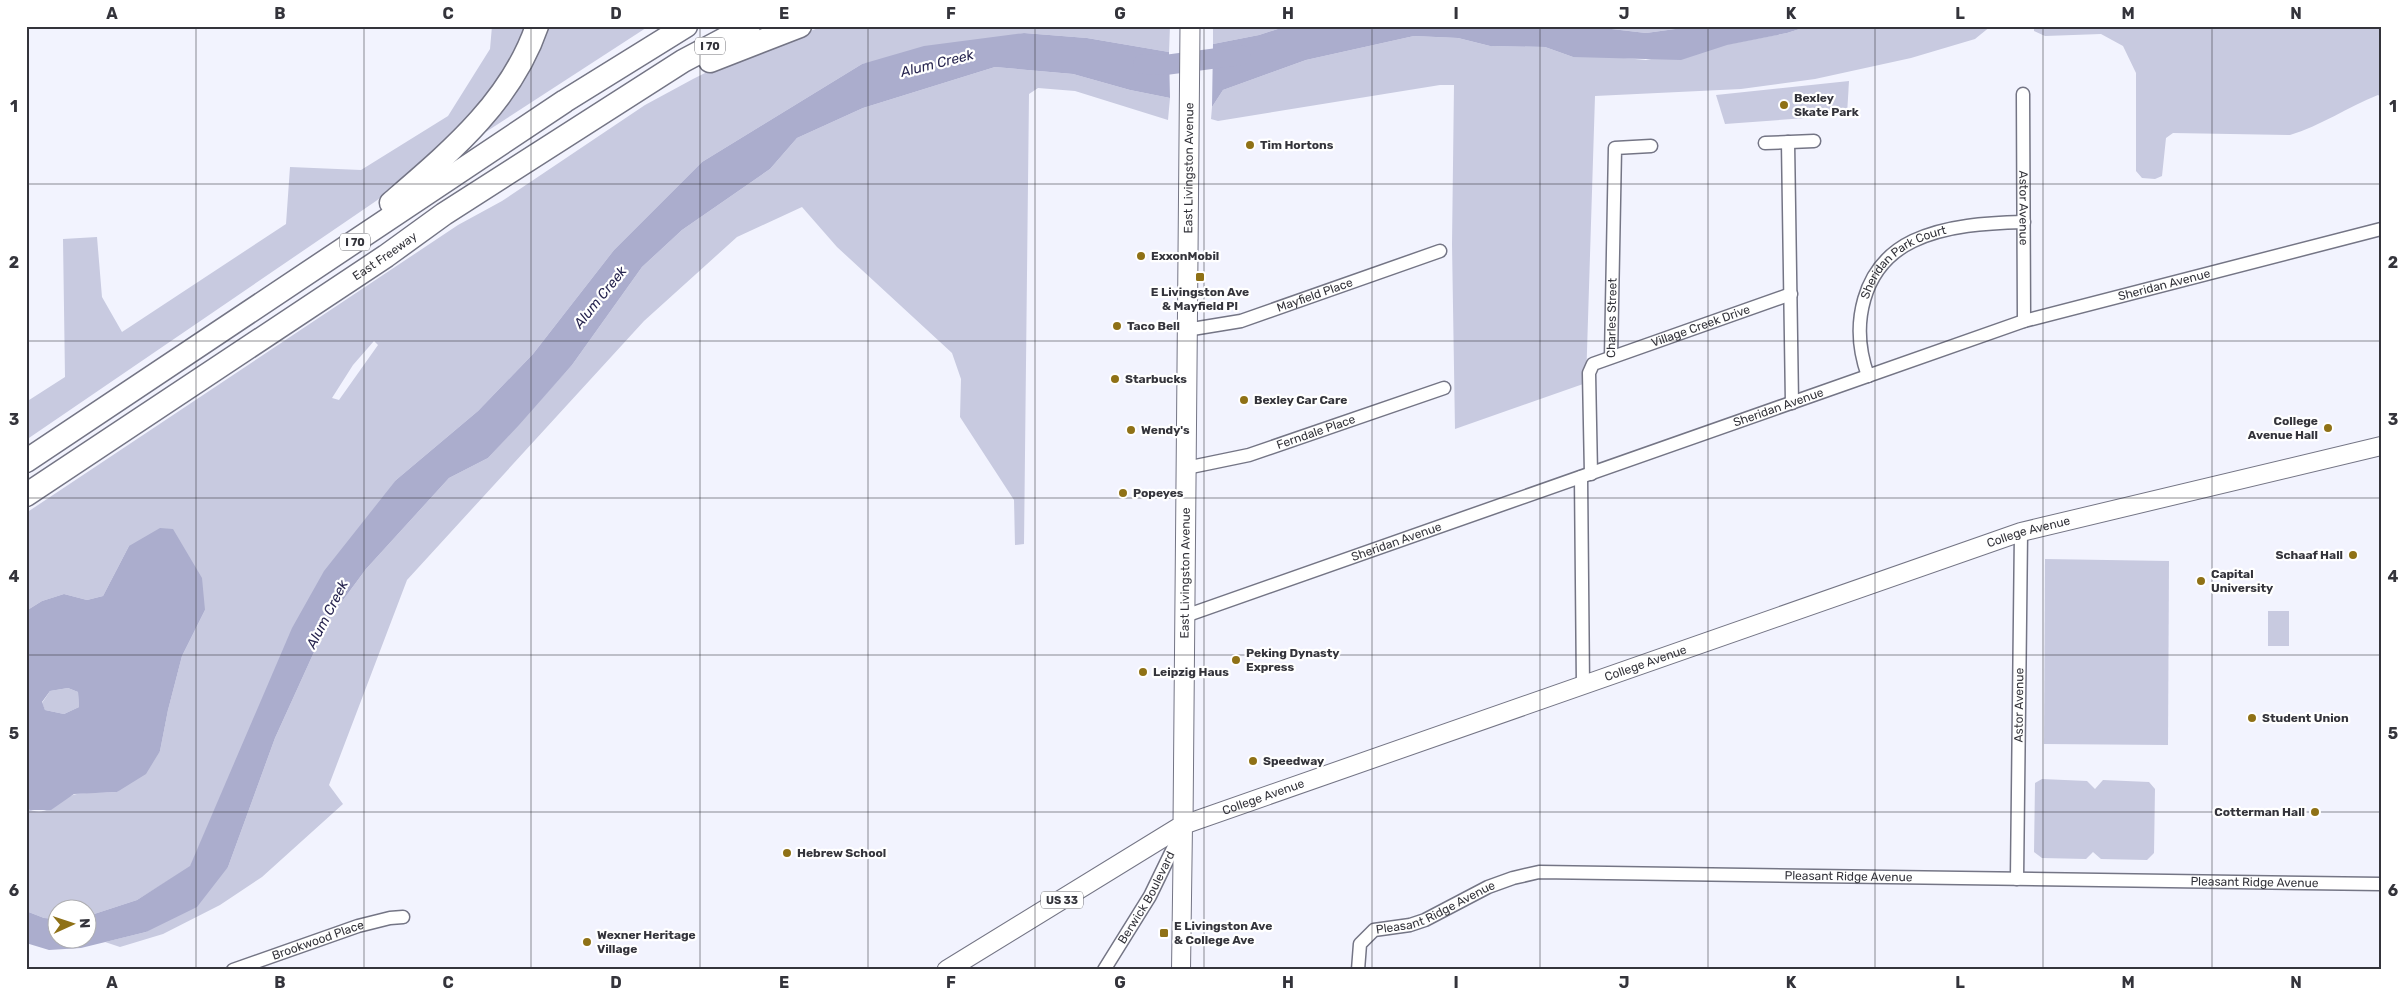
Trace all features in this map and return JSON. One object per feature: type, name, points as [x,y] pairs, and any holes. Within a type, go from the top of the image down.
[{"type":"highway","points":[[317,267],[463,140],[498,99],[522,60],[536,26]]},
{"type":"highway","name":"I 70","points":[[26,461],[595,81],[686,26]]},
{"type":"highway","name":"East Freeway","points":[[26,495],[386,256],[444,214],[673,67],[748,26]]},
{"type":"highway","points":[[673,67],[695,68],[800,26]]},
{"type":"main road","name":"East Livingston Avenue","points":[[1181,970],[1189,31]]},
{"type":"main road","name":"College Avenue","points":[[947,970],[1183,825],[2021,532],[2381,446]]},
{"type":"street","name":"Astor Avenue","points":[[2023,94],[2024,322]]},
{"type":"street","points":[[1765,143],[1814,141]]},
{"type":"street","points":[[1788,142],[1792,403]]},
{"type":"street","name":"Charles Street","points":[[1583,686],[1589,373],[1593,364],[1611,357],[1615,148],[1651,146]]},
{"type":"street","name":"Sheridan Park Court","points":[[1868,376],[1862,358],[1858,333],[1860,310],[1867,291],[1882,266],[1897,251],[1921,238],[1960,227],[1988,223],[2024,222]]},
{"type":"street","name":"Sheridan Avenue","points":[[1185,616],[2024,322],[2381,230]]},
{"type":"street","name":"Mayfield Place","points":[[1186,330],[1241,320],[1440,251]]},
{"type":"street","name":"Village Creek Drive","points":[[1611,357],[1791,294]]},
{"type":"street","name":"Ferndale Place","points":[[1186,468],[1249,455],[1444,388]]},
{"type":"street","name":"Astor Avenue","points":[[2017,879],[2021,532]]},
{"type":"street","name":"Berwick Boulevard","points":[[1104,970],[1159,880],[1183,825]]},
{"type":"street","name":"Pleasant Ridge Avenue","points":[[1358,970],[1360,944],[1374,930],[1410,925],[1425,920],[1488,887],[1538,872],[2381,884]]},
{"type":"street","name":"Brookwood Place","points":[[239,969],[357,927],[390,918],[404,917]]},
{"type":"shaded area","points":[[492,26],[529,26],[500,84],[421,166],[376,201],[26,440],[26,402],[65,377],[63,239],[97,237],[102,297],[122,332],[286,224],[290,167],[361,170],[448,116],[490,49]]},
{"type":"shaded area","points":[[544,26],[649,26],[475,139]]},
{"type":"shaded area","points":[[824,26],[1170,26],[1169,52],[1087,38],[1024,33],[862,64],[702,162],[614,250],[533,354],[478,411],[396,480],[229,777],[190,867],[137,900],[98,913],[98,898],[48,898],[48,918],[26,911],[26,808],[34,811],[48,810],[77,794],[117,792],[160,751],[182,656],[205,610],[129,546],[103,596],[87,600],[64,594],[42,601],[26,611],[26,513],[458,225],[502,201],[645,105],[735,58]],"holes":[[[374,341],[378,345],[339,400],[332,398],[353,365]]]},
{"type":"shaded area","points":[[1213,26],[1287,26],[1259,35],[1213,44]]},
{"type":"shaded area","points":[[1586,26],[1697,26],[1646,33]]},
{"type":"shaded area","points":[[1809,26],[1991,26],[1975,39],[1911,58],[1815,79],[1741,89],[1595,96],[1586,383],[1455,429],[1452,244],[1454,85],[1440,85],[1218,121],[1211,119],[1212,107],[1223,90],[1306,60],[1414,36],[1458,38],[1490,46],[1545,47],[1573,57],[1613,57],[1646,60],[1787,33]]},
{"type":"shaded area","points":[[2034,26],[2381,26],[2381,97],[2378,95],[2312,127],[2290,135],[2173,133],[2166,138],[2162,176],[2155,179],[2142,178],[2136,171],[2136,73],[2123,46],[2101,34],[2045,36],[2034,31]]},
{"type":"shaded area","points":[[995,67],[1073,74],[1130,90],[1170,98],[1168,120],[1075,91],[1038,88],[1029,94],[1024,544],[1015,545],[1014,500],[960,417],[961,379],[952,353],[837,247],[802,207],[737,237],[644,321],[407,580],[329,785],[343,804],[262,877],[220,905],[163,934],[120,947],[105,942],[146,932],[228,867],[275,738],[329,619],[366,569],[449,478],[488,458],[572,365],[642,267],[682,230],[770,169],[797,138],[863,108]]},
{"type":"shaded area","name":"Bexley Skate Park","points":[[1849,81],[1847,115],[1725,124],[1716,95]]},
{"type":"shaded area","points":[[2045,559],[2169,561],[2168,745],[2044,744]]},
{"type":"shaded area","points":[[2268,611],[2289,611],[2289,646],[2268,646]]},
{"type":"shaded area","points":[[68,688],[78,692],[79,707],[64,714],[45,710],[42,703],[50,691]]},
{"type":"shaded area","points":[[2042,779],[2087,781],[2095,789],[2103,780],[2149,782],[2155,789],[2154,853],[2147,860],[2101,859],[2093,852],[2086,859],[2042,858],[2034,852],[2035,783]]},
{"type":"water","points":[[1287,26],[1586,26],[1646,33],[1697,26],[1809,26],[1787,33],[1727,45],[1681,60],[1573,57],[1545,47],[1490,46],[1458,38],[1414,36],[1306,60],[1223,90],[1212,107],[1213,44],[1259,35]]},
{"type":"water","points":[[1024,33],[1087,38],[1169,52],[1170,98],[1130,90],[1073,74],[995,67],[863,108],[797,138],[770,169],[682,230],[642,267],[572,365],[519,425],[488,458],[449,478],[366,569],[329,619],[275,738],[228,867],[197,907],[146,932],[98,944],[98,913],[137,900],[190,866],[292,628],[324,571],[396,480],[478,411],[533,354],[614,250],[702,162],[862,64],[924,46]]},
{"type":"water","points":[[160,528],[173,529],[202,578],[205,610],[182,656],[160,751],[146,774],[117,792],[74,794],[51,810],[30,810],[26,808],[26,611],[42,601],[64,594],[87,600],[103,596],[129,546]],"holes":[[[68,688],[78,692],[79,707],[64,714],[45,710],[42,702],[50,691]]]},
{"type":"water","points":[[26,911],[48,918],[48,948],[81,948],[49,950],[26,943]]},
{"type":"waterway","name":"Alum Creek","points":[[1143,64],[1165,65],[1241,55]]},
{"type":"place","name":"Bexley Skate Park","points":[[1784,105]]},
{"type":"place","name":"Tim Hortons","points":[[1250,145]]},
{"type":"place","name":"ExxonMobil","points":[[1141,256]]},
{"type":"place","name":"E Livingston Ave & Mayfield Pl","points":[[1200,277]]},
{"type":"place","name":"Taco Bell","points":[[1117,326]]},
{"type":"place","name":"Starbucks","points":[[1115,379]]},
{"type":"place","name":"Bexley Car Care","points":[[1244,400]]},
{"type":"place","name":"College Avenue Hall","points":[[2328,428]]},
{"type":"place","name":"Wendy's","points":[[1131,430]]},
{"type":"place","name":"Popeyes","points":[[1123,493]]},
{"type":"place","name":"Schaaf Hall","points":[[2353,555]]},
{"type":"place","name":"Capital University","points":[[2201,581]]},
{"type":"place","name":"Peking Dynasty Express","points":[[1236,660]]},
{"type":"place","name":"Leipzig Haus","points":[[1143,672]]},
{"type":"place","name":"Student Union","points":[[2252,718]]},
{"type":"place","name":"Speedway","points":[[1253,761]]},
{"type":"place","name":"Cotterman Hall","points":[[2315,812]]},
{"type":"place","name":"Hebrew School","points":[[787,853]]},
{"type":"place","name":"E Livingston Ave & College Ave","points":[[1164,933]]},
{"type":"place","name":"Wexner Heritage Village","points":[[587,942]]}]
